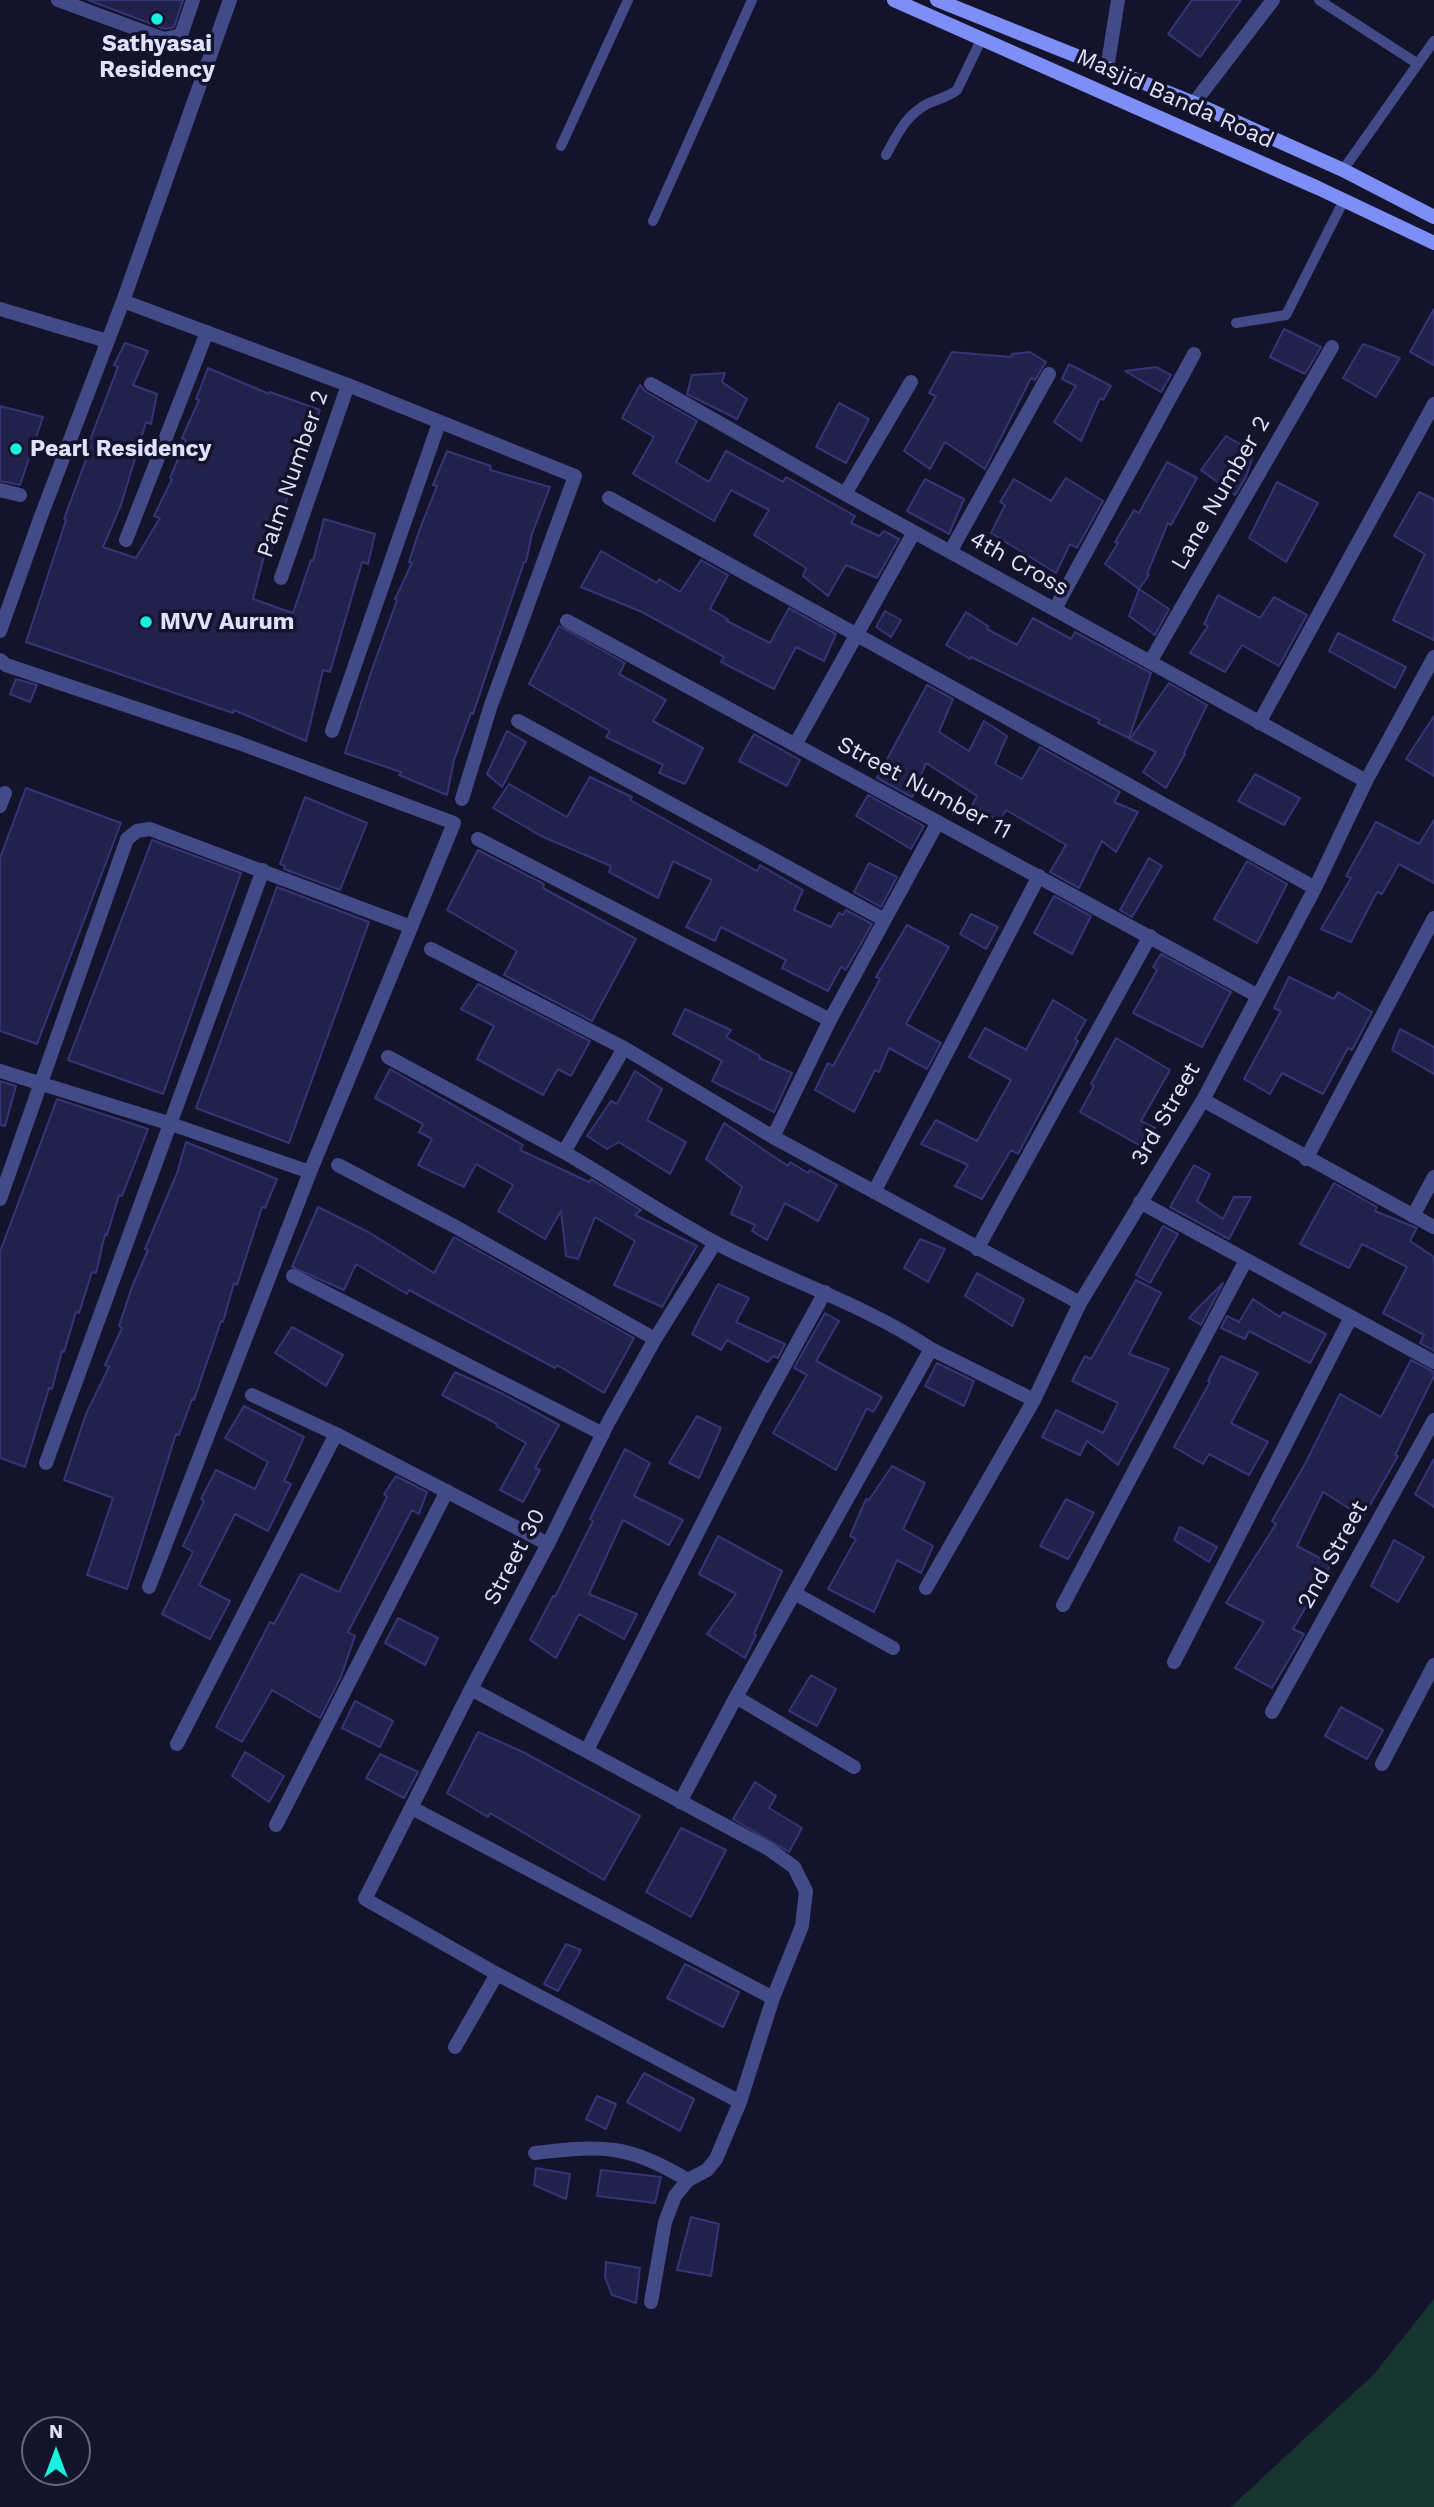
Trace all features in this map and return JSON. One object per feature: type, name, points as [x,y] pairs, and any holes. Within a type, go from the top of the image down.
[{"type":"main road","name":"Masjid Banda Road","points":[[894,0],[1344,200],[1434,243]]},
{"type":"main road","name":"Masjid Banda Road","points":[[937,0],[1194,103],[1343,170],[1434,217]]},
{"type":"street","points":[[58,0],[164,40],[181,35],[193,0]]},
{"type":"street","points":[[0,631],[123,301],[230,0]]},
{"type":"street","points":[[1107,69],[1118,0]]},
{"type":"street","points":[[1194,103],[1273,0]]},
{"type":"street","points":[[123,301],[348,385],[575,476],[491,705],[462,799]]},
{"type":"street","points":[[0,309],[107,341]]},
{"type":"street","points":[[126,540],[207,332]]},
{"type":"street","name":"Lane Number 2","points":[[1150,662],[1332,347]]},
{"type":"street","points":[[1055,609],[1194,354]]},
{"type":"street","points":[[950,552],[1049,374]]},
{"type":"street","points":[[845,494],[911,382]]},
{"type":"street","name":"4th Cross","points":[[651,384],[1366,781]]},
{"type":"street","name":"Palm Number 2","points":[[281,578],[348,385]]},
{"type":"street","points":[[1259,723],[1434,404]]},
{"type":"street","points":[[332,731],[439,423]]},
{"type":"street","points":[[0,490],[20,495]]},
{"type":"street","points":[[609,498],[858,633],[1315,888]]},
{"type":"street","points":[[795,745],[914,532]]},
{"type":"street","name":"Street Number 11","points":[[567,621],[1258,996]]},
{"type":"street","name":"3rd Street","points":[[926,1588],[1034,1400],[1080,1303],[1203,1100],[1315,888],[1366,781],[1434,657]]},
{"type":"street","points":[[0,660],[6,665],[239,743],[453,823],[310,1172],[149,1587]]},
{"type":"street","points":[[518,721],[883,919]]},
{"type":"street","points":[[774,1137],[830,1020],[938,822]]},
{"type":"street","points":[[0,1199],[127,839],[137,831],[150,829],[411,927]]},
{"type":"street","points":[[478,839],[830,1020]]},
{"type":"street","points":[[46,1463],[263,870]]},
{"type":"street","points":[[874,1192],[1039,876]]},
{"type":"street","points":[[1306,1159],[1434,918]]},
{"type":"street","points":[[977,1249],[1150,936]]},
{"type":"street","points":[[431,949],[624,1048],[774,1137],[1080,1303]]},
{"type":"street","points":[[565,1152],[624,1048]]},
{"type":"street","points":[[388,1057],[565,1152],[715,1242],[825,1292],[1034,1400]]},
{"type":"street","points":[[0,1071],[171,1124],[310,1172]]},
{"type":"street","points":[[1203,1100],[1434,1227]]},
{"type":"street","points":[[338,1165],[454,1226],[655,1339]]},
{"type":"street","points":[[1413,1216],[1434,1177]]},
{"type":"street","points":[[1140,1202],[1434,1362]]},
{"type":"street","name":"Street 30","points":[[497,1974],[365,1899],[603,1434],[655,1339],[715,1242]]},
{"type":"street","points":[[1063,1605],[1246,1260]]},
{"type":"street","points":[[293,1276],[603,1434]]},
{"type":"street","points":[[587,1750],[759,1412],[825,1292]]},
{"type":"street","points":[[1174,1662],[1351,1317]]},
{"type":"street","points":[[680,1802],[931,1349]]},
{"type":"street","points":[[252,1395],[336,1434],[548,1544]]},
{"type":"street","name":"2nd Street","points":[[1272,1712],[1434,1420]]},
{"type":"street","points":[[177,1744],[336,1434]]},
{"type":"street","points":[[276,1825],[447,1491]]},
{"type":"street","points":[[794,1593],[893,1648]]},
{"type":"street","points":[[1382,1764],[1434,1665]]},
{"type":"street","points":[[471,1689],[769,1849],[794,1867],[806,1891],[802,1926],[773,1998],[740,2102],[716,2159],[707,2170],[688,2180],[676,2196],[665,2222],[651,2302]]},
{"type":"street","points":[[736,1697],[854,1767]]},
{"type":"street","points":[[412,1808],[773,1998]]},
{"type":"street","points":[[455,2047],[497,1974],[740,2102]]},
{"type":"street","points":[[535,2153],[587,2147],[611,2148],[635,2153],[657,2162],[688,2180]]},
{"type":"lane","points":[[561,146],[628,0]]},
{"type":"lane","points":[[653,221],[752,0]]},
{"type":"lane","points":[[1319,0],[1418,64]]},
{"type":"lane","points":[[886,155],[903,124],[922,107],[939,98],[950,96],[957,90],[982,38]]},
{"type":"lane","points":[[1343,170],[1434,41]]},
{"type":"lane","points":[[1236,323],[1286,315],[1344,200]]},
{"type":"green space","points":[[1434,2299],[1434,2507],[1231,2507],[1374,2374]]},
{"type":"building","name":"Sathyasai Residency","points":[[88,0],[183,0],[174,27],[165,29]]},
{"type":"building","points":[[1192,0],[1241,0],[1200,57],[1168,34]]},
{"type":"building","points":[[1434,309],[1434,365],[1410,352]]},
{"type":"building","points":[[1284,329],[1321,347],[1305,374],[1270,357]]},
{"type":"building","points":[[125,343],[148,351],[133,385],[157,394],[151,424],[146,422],[121,505],[103,547],[136,558],[160,518],[154,516],[172,479],[170,478],[186,440],[182,438],[199,400],[196,399],[208,368],[269,394],[270,392],[320,410],[297,477],[294,476],[270,554],[265,552],[253,599],[293,613],[311,560],[313,561],[324,519],[375,534],[368,564],[362,562],[330,672],[323,670],[306,741],[234,710],[233,713],[26,642],[66,520],[64,519],[91,446],[88,445],[118,367],[114,365]]},
{"type":"building","points":[[1363,344],[1400,358],[1376,397],[1343,378]]},
{"type":"building","points":[[952,352],[1011,357],[1012,354],[1030,352],[1046,362],[1035,380],[1031,378],[985,469],[945,442],[930,469],[904,451],[936,396],[929,393]]},
{"type":"building","points":[[1069,364],[1111,386],[1103,400],[1100,398],[1081,441],[1054,422],[1076,386],[1062,379]]},
{"type":"building","points":[[1156,367],[1171,375],[1161,392],[1125,371]]},
{"type":"building","points":[[725,373],[722,382],[747,399],[737,419],[687,394],[692,375]]},
{"type":"building","points":[[640,385],[646,392],[697,421],[676,462],[709,482],[726,451],[783,482],[786,477],[855,516],[851,523],[879,536],[884,531],[899,539],[877,578],[846,565],[828,596],[803,576],[806,568],[754,535],[769,510],[731,490],[714,521],[633,474],[654,437],[622,418]]},
{"type":"building","points":[[839,403],[869,419],[846,463],[816,447]]},
{"type":"building","name":"Pearl Residency","points":[[0,406],[43,417],[20,485],[0,481]]},
{"type":"building","points":[[1226,436],[1254,452],[1246,477],[1235,495],[1201,470]]},
{"type":"building","points":[[447,451],[491,466],[490,470],[550,487],[473,714],[471,713],[454,760],[447,795],[399,775],[401,772],[345,753],[397,600],[395,599],[412,563],[409,562],[419,531],[437,486],[433,485]]},
{"type":"building","points":[[1167,462],[1197,478],[1171,525],[1168,523],[1147,574],[1149,575],[1139,589],[1105,564],[1134,510],[1139,513]]},
{"type":"building","points":[[1066,478],[1103,501],[1077,548],[1070,544],[1056,573],[991,533],[1005,505],[1000,502],[1014,479],[1051,501]]},
{"type":"building","points":[[925,479],[964,499],[949,534],[907,511]]},
{"type":"building","points":[[1277,482],[1318,503],[1286,562],[1249,538]]},
{"type":"building","points":[[1419,492],[1434,499],[1434,640],[1393,620],[1425,554],[1394,536]]},
{"type":"building","points":[[601,551],[657,583],[659,579],[680,592],[701,560],[728,575],[710,609],[770,643],[789,608],[836,634],[824,661],[796,647],[774,689],[721,662],[724,657],[642,612],[581,587]]},
{"type":"building","points":[[1139,589],[1169,609],[1155,635],[1129,616]]},
{"type":"building","points":[[1218,595],[1260,618],[1274,597],[1307,615],[1279,666],[1242,645],[1225,672],[1190,653],[1208,626],[1204,624]]},
{"type":"building","points":[[885,611],[901,620],[891,637],[876,627]]},
{"type":"building","points":[[966,612],[988,626],[987,629],[1017,645],[1033,618],[1071,639],[1075,632],[1151,673],[1129,738],[1098,723],[1100,720],[946,645]]},
{"type":"building","points":[[559,626],[625,663],[619,674],[666,700],[653,721],[703,748],[685,784],[659,773],[663,765],[606,737],[610,731],[529,684]]},
{"type":"building","points":[[1338,633],[1406,667],[1395,688],[1329,651]]},
{"type":"building","points":[[16,679],[37,685],[30,702],[10,694]]},
{"type":"building","points":[[1169,683],[1207,705],[1166,788],[1143,772],[1156,752],[1130,739]]},
{"type":"building","points":[[927,685],[953,699],[939,732],[969,751],[984,721],[1007,736],[995,764],[1022,779],[1040,747],[1120,792],[1114,802],[1138,812],[1116,852],[1102,841],[1079,888],[1050,872],[1066,845],[1006,810],[999,821],[972,805],[977,796],[926,763],[912,797],[877,778]]},
{"type":"building","points":[[1434,716],[1434,776],[1406,759]]},
{"type":"building","points":[[507,731],[526,742],[502,787],[487,774]]},
{"type":"building","points":[[754,734],[800,760],[787,786],[739,761]]},
{"type":"building","points":[[1255,774],[1300,798],[1284,825],[1238,801]]},
{"type":"building","points":[[590,777],[632,797],[630,800],[757,871],[760,865],[803,890],[794,910],[831,927],[839,913],[843,915],[846,910],[872,924],[846,970],[841,967],[828,991],[782,968],[786,960],[721,927],[715,941],[686,927],[712,880],[673,861],[658,898],[609,872],[611,866],[541,836],[493,808],[509,784],[567,817]]},
{"type":"building","points":[[26,788],[121,823],[37,1044],[0,1031],[0,858]]},
{"type":"building","points":[[868,795],[924,826],[911,849],[856,816]]},
{"type":"building","points":[[305,797],[367,823],[340,890],[284,869],[285,866],[280,864]]},
{"type":"building","points":[[1434,820],[1434,883],[1399,864],[1382,894],[1377,892],[1351,942],[1321,929],[1351,878],[1346,876],[1376,822],[1419,844]]},
{"type":"building","points":[[152,840],[241,873],[163,1094],[68,1060]]},
{"type":"building","points":[[478,850],[544,884],[543,888],[636,939],[592,1021],[504,975],[517,951],[447,910]]},
{"type":"building","points":[[1149,858],[1162,866],[1132,917],[1120,910]]},
{"type":"building","points":[[1247,861],[1287,884],[1257,943],[1214,919]]},
{"type":"building","points":[[869,863],[897,877],[881,907],[854,892]]},
{"type":"building","points":[[277,887],[369,922],[289,1143],[196,1108]]},
{"type":"building","points":[[1054,896],[1091,916],[1072,954],[1034,933]]},
{"type":"building","points":[[971,914],[998,927],[986,949],[960,934]]},
{"type":"building","points":[[907,925],[949,947],[906,1024],[941,1043],[927,1069],[889,1048],[879,1072],[875,1070],[854,1112],[815,1090],[828,1063],[833,1066],[880,979],[876,977]]},
{"type":"building","points":[[1161,954],[1231,992],[1202,1047],[1133,1013],[1157,970],[1153,967]]},
{"type":"building","points":[[1289,977],[1334,999],[1338,992],[1372,1012],[1352,1050],[1348,1048],[1323,1094],[1282,1073],[1270,1094],[1244,1079],[1281,1011],[1274,1008]]},
{"type":"building","points":[[478,984],[590,1041],[571,1076],[558,1069],[543,1095],[477,1059],[494,1026],[461,1009]]},
{"type":"building","points":[[1053,1000],[1086,1020],[1075,1039],[1078,1041],[1018,1154],[1011,1150],[982,1199],[955,1186],[968,1165],[921,1144],[936,1120],[977,1141],[1011,1080],[969,1057],[985,1028],[1026,1050]]},
{"type":"building","points":[[685,1009],[731,1030],[726,1037],[760,1056],[759,1058],[792,1073],[774,1112],[712,1081],[722,1061],[673,1034]]},
{"type":"building","points":[[1400,1029],[1434,1047],[1434,1074],[1392,1050]]},
{"type":"building","points":[[1116,1038],[1170,1070],[1141,1121],[1155,1128],[1146,1149],[1080,1112],[1094,1086],[1091,1084]]},
{"type":"building","points":[[390,1069],[523,1145],[520,1150],[589,1182],[591,1179],[641,1210],[635,1215],[697,1246],[662,1307],[614,1285],[635,1241],[595,1217],[578,1259],[566,1256],[561,1211],[545,1239],[498,1211],[513,1185],[476,1164],[464,1187],[418,1165],[432,1139],[419,1132],[423,1124],[375,1098]]},
{"type":"building","points":[[635,1071],[662,1089],[647,1120],[686,1142],[670,1174],[619,1142],[607,1149],[587,1136],[611,1101],[617,1104]]},
{"type":"building","points":[[0,1081],[16,1086],[5,1126],[0,1125]]},
{"type":"building","points":[[57,1099],[148,1129],[122,1196],[119,1195],[107,1235],[105,1234],[96,1273],[92,1272],[79,1313],[76,1312],[25,1467],[0,1458],[0,1252]]},
{"type":"building","points":[[724,1123],[788,1166],[790,1162],[837,1185],[818,1221],[785,1203],[767,1240],[752,1231],[755,1225],[731,1214],[742,1187],[706,1159]]},
{"type":"building","points":[[186,1142],[277,1179],[265,1208],[262,1207],[237,1285],[234,1283],[223,1322],[221,1321],[194,1400],[192,1399],[179,1435],[176,1434],[127,1589],[87,1575],[113,1498],[64,1480],[86,1414],[109,1367],[105,1365],[122,1328],[119,1326],[148,1250],[145,1249],[177,1173]]},
{"type":"building","points":[[1194,1165],[1210,1174],[1197,1201],[1223,1219],[1234,1197],[1251,1197],[1229,1239],[1170,1207]]},
{"type":"building","points":[[1334,1183],[1377,1207],[1375,1211],[1417,1228],[1410,1241],[1434,1257],[1434,1351],[1420,1343],[1424,1335],[1383,1313],[1407,1267],[1362,1244],[1349,1268],[1300,1244]]},
{"type":"building","points":[[318,1207],[370,1233],[434,1273],[454,1237],[634,1338],[604,1393],[557,1365],[555,1368],[409,1290],[407,1294],[356,1264],[344,1290],[292,1267]]},
{"type":"building","points":[[1163,1226],[1178,1234],[1150,1283],[1136,1275]]},
{"type":"building","points":[[920,1239],[945,1249],[928,1282],[904,1268]]},
{"type":"building","points":[[977,1273],[1024,1299],[1012,1326],[965,1296]]},
{"type":"building","points":[[1136,1280],[1161,1293],[1129,1354],[1169,1369],[1118,1465],[1087,1441],[1080,1455],[1042,1437],[1056,1410],[1103,1433],[1118,1403],[1072,1381],[1085,1356],[1091,1359]]},
{"type":"building","points":[[1223,1283],[1201,1325],[1189,1318],[1199,1307]]},
{"type":"building","points":[[718,1284],[749,1298],[736,1322],[785,1344],[778,1358],[773,1356],[768,1362],[727,1340],[721,1350],[692,1334]]},
{"type":"building","points":[[1253,1299],[1280,1317],[1283,1312],[1326,1334],[1310,1363],[1249,1331],[1245,1339],[1221,1328],[1227,1316],[1239,1322]]},
{"type":"building","points":[[825,1313],[839,1321],[816,1361],[882,1397],[873,1412],[867,1408],[836,1470],[773,1433],[807,1375],[794,1368]]},
{"type":"building","points":[[292,1327],[343,1355],[326,1386],[275,1353]]},
{"type":"building","points":[[1221,1356],[1258,1373],[1231,1423],[1268,1442],[1249,1475],[1209,1454],[1203,1464],[1174,1447],[1210,1382],[1208,1381]]},
{"type":"building","points":[[1411,1360],[1434,1372],[1434,1376],[1395,1455],[1398,1456],[1363,1517],[1323,1492],[1297,1546],[1331,1564],[1293,1629],[1304,1634],[1272,1688],[1235,1668],[1264,1622],[1226,1603],[1276,1524],[1272,1521],[1305,1464],[1340,1394],[1381,1417]]},
{"type":"building","points":[[937,1363],[974,1381],[964,1406],[925,1386]]},
{"type":"building","points":[[455,1372],[501,1393],[559,1425],[535,1468],[540,1470],[523,1502],[500,1490],[526,1443],[496,1426],[497,1424],[442,1395]]},
{"type":"building","points":[[244,1406],[304,1437],[284,1481],[291,1484],[268,1531],[235,1514],[199,1585],[230,1601],[210,1639],[162,1614],[193,1552],[183,1546],[204,1501],[201,1499],[216,1470],[255,1489],[268,1462],[225,1438]]},
{"type":"building","points":[[697,1416],[721,1428],[699,1478],[669,1463]]},
{"type":"building","points":[[625,1449],[650,1463],[634,1496],[683,1520],[669,1545],[623,1520],[589,1594],[637,1614],[624,1639],[579,1614],[556,1658],[530,1640],[593,1521],[590,1519]]},
{"type":"building","points":[[1434,1459],[1434,1507],[1415,1494]]},
{"type":"building","points":[[892,1466],[925,1483],[903,1529],[933,1546],[921,1573],[897,1560],[874,1612],[828,1589],[856,1539],[850,1536],[866,1499],[869,1500]]},
{"type":"building","points":[[396,1476],[427,1492],[419,1514],[412,1510],[348,1632],[355,1636],[340,1679],[320,1718],[272,1690],[242,1742],[216,1727],[270,1622],[274,1624],[301,1574],[339,1592],[387,1497],[384,1494]]},
{"type":"building","points":[[1066,1499],[1094,1513],[1068,1559],[1040,1546]]},
{"type":"building","points":[[1180,1527],[1217,1547],[1209,1562],[1174,1540]]},
{"type":"building","points":[[718,1536],[782,1571],[745,1658],[707,1634],[736,1594],[699,1574]]},
{"type":"building","points":[[1394,1540],[1424,1557],[1398,1602],[1371,1586]]},
{"type":"building","points":[[398,1618],[438,1638],[425,1665],[385,1643]]},
{"type":"building","points":[[811,1675],[836,1689],[817,1726],[789,1711]]},
{"type":"building","points":[[355,1701],[393,1721],[380,1747],[342,1728]]},
{"type":"building","points":[[1341,1707],[1383,1730],[1367,1759],[1325,1736]]},
{"type":"building","points":[[478,1732],[523,1752],[640,1816],[604,1880],[490,1813],[488,1817],[447,1793]]},
{"type":"building","points":[[245,1752],[284,1776],[269,1802],[232,1776]]},
{"type":"building","points":[[380,1754],[418,1772],[404,1798],[366,1778]]},
{"type":"building","points":[[755,1782],[776,1796],[769,1808],[802,1828],[789,1852],[733,1819]]},
{"type":"building","points":[[681,1828],[726,1850],[691,1917],[646,1892]]},
{"type":"building","points":[[566,1944],[581,1950],[558,1991],[544,1984]]},
{"type":"building","points":[[685,1964],[739,1992],[723,2027],[667,1998]]},
{"type":"building","points":[[644,2073],[694,2099],[680,2131],[627,2102]]},
{"type":"building","points":[[597,2096],[616,2104],[606,2129],[586,2119]]},
{"type":"building","points":[[536,2168],[570,2174],[566,2199],[534,2185]]},
{"type":"building","points":[[601,2170],[661,2177],[655,2203],[597,2196]]},
{"type":"building","points":[[691,2217],[719,2224],[711,2276],[677,2270]]},
{"type":"building","points":[[606,2262],[640,2268],[636,2303],[612,2295],[605,2277]]},
{"type":"place","name":"Sathyasai Residency","points":[[157,19]]},
{"type":"place","name":"Pearl Residency","points":[[16,449]]},
{"type":"place","name":"MVV Aurum","points":[[146,622]]}]
